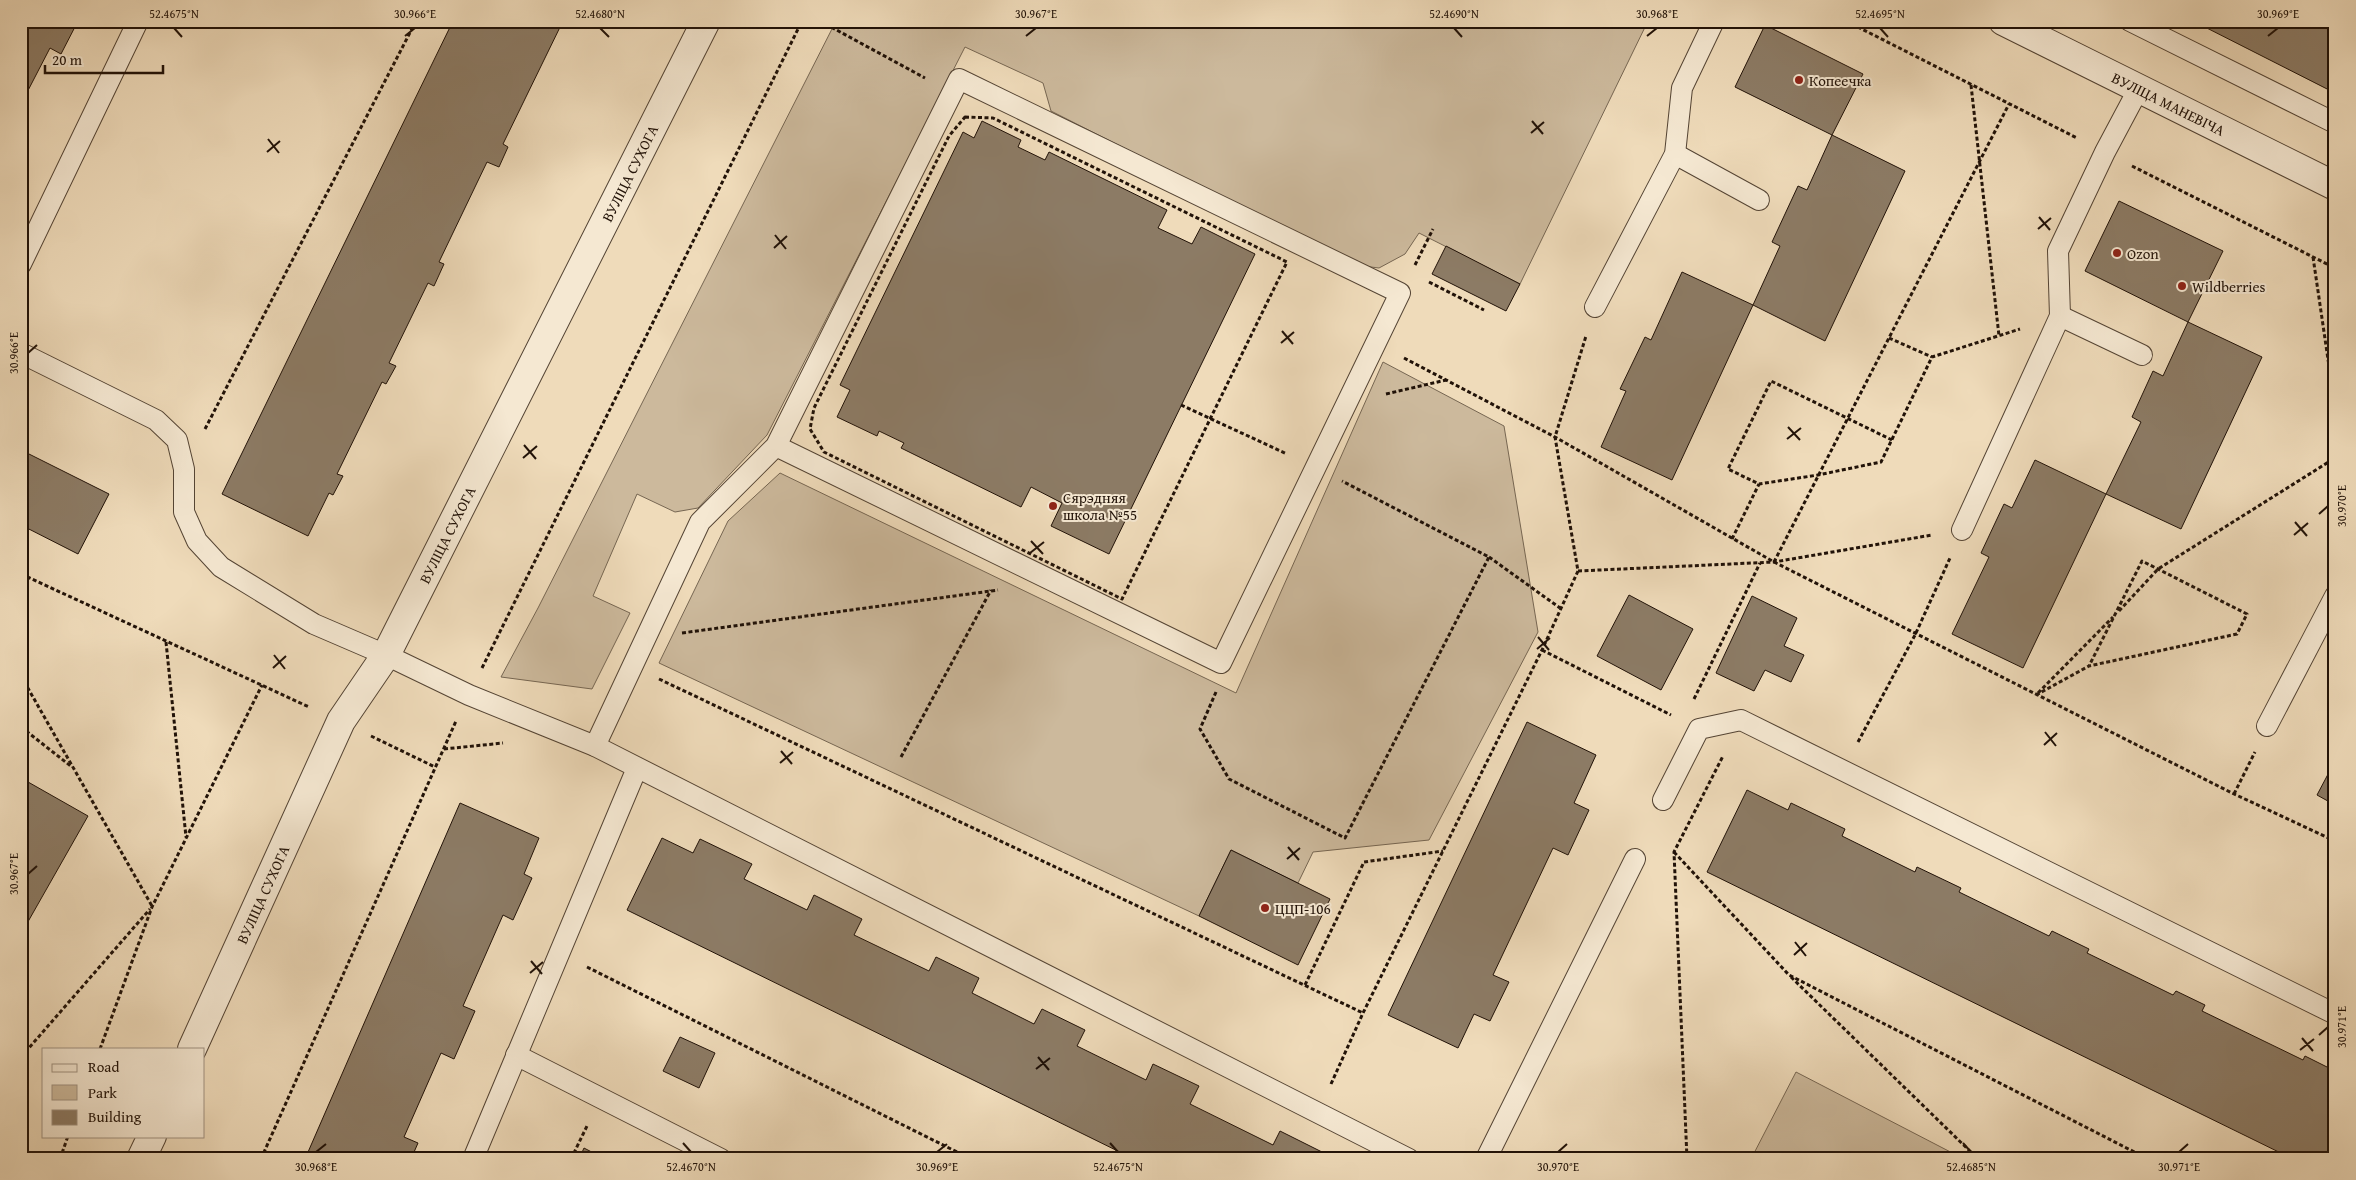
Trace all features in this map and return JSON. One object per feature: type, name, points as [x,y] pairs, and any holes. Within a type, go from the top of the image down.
[{"type":"street","name":"ВУЛІЦА СУХОГА","points":[[192,1048],[341,721],[386,655],[706,21]]},
{"type":"street","name":"ВУЛІЦА МАНЕВІЧА","points":[[2003,21],[2138,90],[2335,186]]},
{"type":"street","points":[[141,1159],[151,1138]]},
{"type":"lane","points":[[21,264],[138,21]]},
{"type":"lane","points":[[1595,307],[1675,154],[1682,88],[1714,21]]},
{"type":"lane","points":[[2130,21],[2335,123]]},
{"type":"lane","points":[[595,746],[700,522],[776,446],[959,78],[1400,293],[1221,663],[776,446]]},
{"type":"lane","points":[[1962,530],[2060,316],[2058,251],[2105,152],[2138,90]]},
{"type":"lane","points":[[1675,154],[1759,200]]},
{"type":"lane","points":[[2060,316],[2142,355]]},
{"type":"lane","points":[[21,353],[156,420],[178,440],[184,469],[184,512],[197,540],[221,567],[314,624],[386,655],[468,695],[595,746],[1409,1159]]},
{"type":"lane","points":[[2267,726],[2335,596]]},
{"type":"lane","points":[[1663,800],[1691,725],[1742,720],[2335,1014]]},
{"type":"lane","points":[[473,1159],[558,952],[637,768]]},
{"type":"lane","points":[[1486,1159],[1635,859]]},
{"type":"lane","points":[[516,1055],[722,1159]]},
{"type":"path","points":[[184,469],[416,21]]},
{"type":"path","points":[[261,1159],[468,695],[802,21]]},
{"type":"path","points":[[820,21],[951,93]]},
{"type":"path","points":[[1971,84],[1999,336]]},
{"type":"path","points":[[1774,562],[2009,104]]},
{"type":"path","points":[[965,117],[993,118],[1287,262],[1210,419],[1122,599],[824,452],[810,429],[814,408],[944,145],[965,117]]},
{"type":"path","points":[[1400,293],[1433,229]]},
{"type":"path","points":[[2313,257],[2335,406]]},
{"type":"path","points":[[1411,272],[1484,310]]},
{"type":"path","points":[[1318,1113],[1363,1013],[1542,650],[1578,571],[1555,437],[1595,307]]},
{"type":"path","points":[[1889,338],[1932,357],[2060,316]]},
{"type":"path","points":[[1376,344],[1555,437],[1774,562],[1915,635],[2234,794],[2335,841]]},
{"type":"path","points":[[1892,440],[1771,381],[1728,469],[1759,484],[1818,476],[1881,462],[1892,440],[1932,357]]},
{"type":"path","points":[[1347,403],[1446,380]]},
{"type":"path","points":[[1181,405],[1316,468],[1489,556],[1560,608]]},
{"type":"path","points":[[2036,695],[2158,569],[2335,458]]},
{"type":"path","points":[[1732,539],[1759,484]]},
{"type":"path","points":[[1578,571],[1774,562],[1962,530]]},
{"type":"path","points":[[1842,771],[1915,635],[1962,530]]},
{"type":"path","points":[[1221,663],[1222,679],[1200,729],[1229,779],[1345,838],[1489,556]]},
{"type":"path","points":[[901,757],[1008,559]]},
{"type":"path","points":[[2036,695],[2090,666],[2237,634],[2247,614],[2142,561],[2090,666]]},
{"type":"path","points":[[1542,650],[1691,725],[1760,563]]},
{"type":"path","points":[[21,574],[341,721],[436,767]]},
{"type":"path","points":[[645,638],[1000,590]]},
{"type":"path","points":[[166,641],[187,838]]},
{"type":"path","points":[[632,666],[1363,1013]]},
{"type":"path","points":[[21,676],[152,906]]},
{"type":"path","points":[[100,1048],[152,906],[262,685]]},
{"type":"path","points":[[2234,794],[2267,726]]},
{"type":"path","points":[[21,727],[74,768]]},
{"type":"path","points":[[1687,1159],[1674,852],[1725,752]]},
{"type":"path","points":[[1305,985],[1364,862],[1444,851]]},
{"type":"path","points":[[1674,852],[1788,975],[1978,1159]]},
{"type":"path","points":[[21,1058],[152,906]]},
{"type":"path","points":[[558,952],[971,1159]]},
{"type":"path","points":[[1788,975],[2148,1159]]},
{"type":"path","points":[[571,1159],[601,1097]]},
{"type":"path","points":[[60,1159],[67,1138]]},
{"type":"green space","points":[[836,21],[1648,21],[1520,284],[1419,233],[1405,254],[1379,268],[1355,265],[1051,111],[1043,83],[965,47],[767,435],[698,508],[675,512],[637,494],[593,596],[630,613],[592,689],[501,677],[538,608]]},
{"type":"green space","points":[[1383,362],[1504,426],[1538,632],[1429,840],[1313,852],[1298,883],[1231,850],[1199,916],[659,663],[728,521],[780,473],[1236,693]]},
{"type":"green space","points":[[1796,1072],[1964,1159],[1751,1159]]},
{"type":"building","points":[[21,21],[78,21],[61,54],[50,48],[21,104]]},
{"type":"building","points":[[453,21],[563,21],[503,144],[508,147],[499,167],[487,162],[439,262],[444,264],[434,286],[428,283],[389,363],[396,366],[386,384],[382,382],[337,474],[343,476],[333,495],[329,493],[308,536],[222,494]]},
{"type":"building","points":[[2193,21],[2335,21],[2335,93]]},
{"type":"building","name":"Копеечка","points":[[1765,25],[1863,74],[1832,135],[1735,87]]},
{"type":"building","points":[[982,121],[1021,140],[1018,147],[1045,160],[1049,152],[1167,210],[1158,228],[1192,244],[1201,227],[1255,254],[1109,554],[1051,526],[1062,503],[1031,487],[1021,507],[901,448],[904,443],[879,431],[877,436],[837,417],[850,390],[840,385],[963,132],[974,138]]},
{"type":"building","points":[[1832,135],[1905,171],[1825,341],[1753,305],[1780,246],[1772,242],[1798,186],[1807,190]]},
{"type":"building","points":[[2119,201],[2223,251],[2188,322],[2085,271]]},
{"type":"building","points":[[1446,246],[1520,284],[1506,311],[1432,274]]},
{"type":"building","points":[[1682,272],[1753,305],[1672,480],[1601,447],[1626,391],[1620,389],[1645,337],[1651,340]]},
{"type":"building","points":[[2188,322],[2262,357],[2181,529],[2106,494],[2141,422],[2132,417],[2153,371],[2163,376]]},
{"type":"building","points":[[21,450],[109,494],[78,554],[21,525]]},
{"type":"building","points":[[2035,460],[2106,494],[2023,668],[1952,634],[1989,557],[1981,553],[2004,504],[2012,508]]},
{"type":"building","points":[[1629,595],[1693,629],[1661,690],[1597,656]]},
{"type":"building","points":[[1752,596],[1797,618],[1784,646],[1804,655],[1791,682],[1765,670],[1754,691],[1716,673]]},
{"type":"building","points":[[1527,722],[1596,755],[1574,803],[1589,810],[1568,855],[1553,848],[1493,975],[1509,982],[1490,1021],[1474,1014],[1458,1048],[1388,1015]]},
{"type":"building","points":[[2335,761],[2335,805],[2317,795]]},
{"type":"building","points":[[21,778],[88,816],[21,934]]},
{"type":"building","points":[[1747,790],[1788,810],[1791,803],[1845,829],[1842,836],[1915,872],[1917,867],[1961,888],[1959,892],[2049,936],[2052,931],[2089,949],[2087,953],[2173,995],[2176,991],[2205,1005],[2202,1011],[2303,1060],[2305,1056],[2335,1071],[2335,1159],[2293,1159],[1707,872]]},
{"type":"building","points":[[460,803],[539,838],[524,874],[532,878],[513,920],[503,915],[463,1006],[475,1011],[454,1059],[441,1053],[404,1137],[418,1143],[411,1159],[305,1159]]},
{"type":"building","points":[[662,838],[693,853],[700,839],[752,864],[744,879],[807,910],[814,895],[862,919],[854,935],[929,971],[936,957],[979,978],[972,993],[1034,1024],[1042,1009],[1085,1030],[1077,1046],[1146,1080],[1153,1064],[1199,1086],[1190,1104],[1273,1145],[1280,1131],[1322,1152],[1319,1159],[1134,1159],[627,910]]},
{"type":"building","name":"ЦЦП-106","points":[[1231,850],[1330,899],[1298,965],[1199,916]]},
{"type":"building","points":[[680,1037],[715,1053],[699,1088],[663,1071]]},
{"type":"building","points":[[584,1148],[605,1159],[579,1159]]},
{"type":"place","name":"Копеечка","points":[[1799,80]]},
{"type":"place","name":"Ozon","points":[[2117,253]]},
{"type":"place","name":"Wildberries","points":[[2182,286]]},
{"type":"place","name":"Сярэдняя школа №55","points":[[1053,506]]},
{"type":"place","name":"ЦЦП-106","points":[[1265,908]]}]
